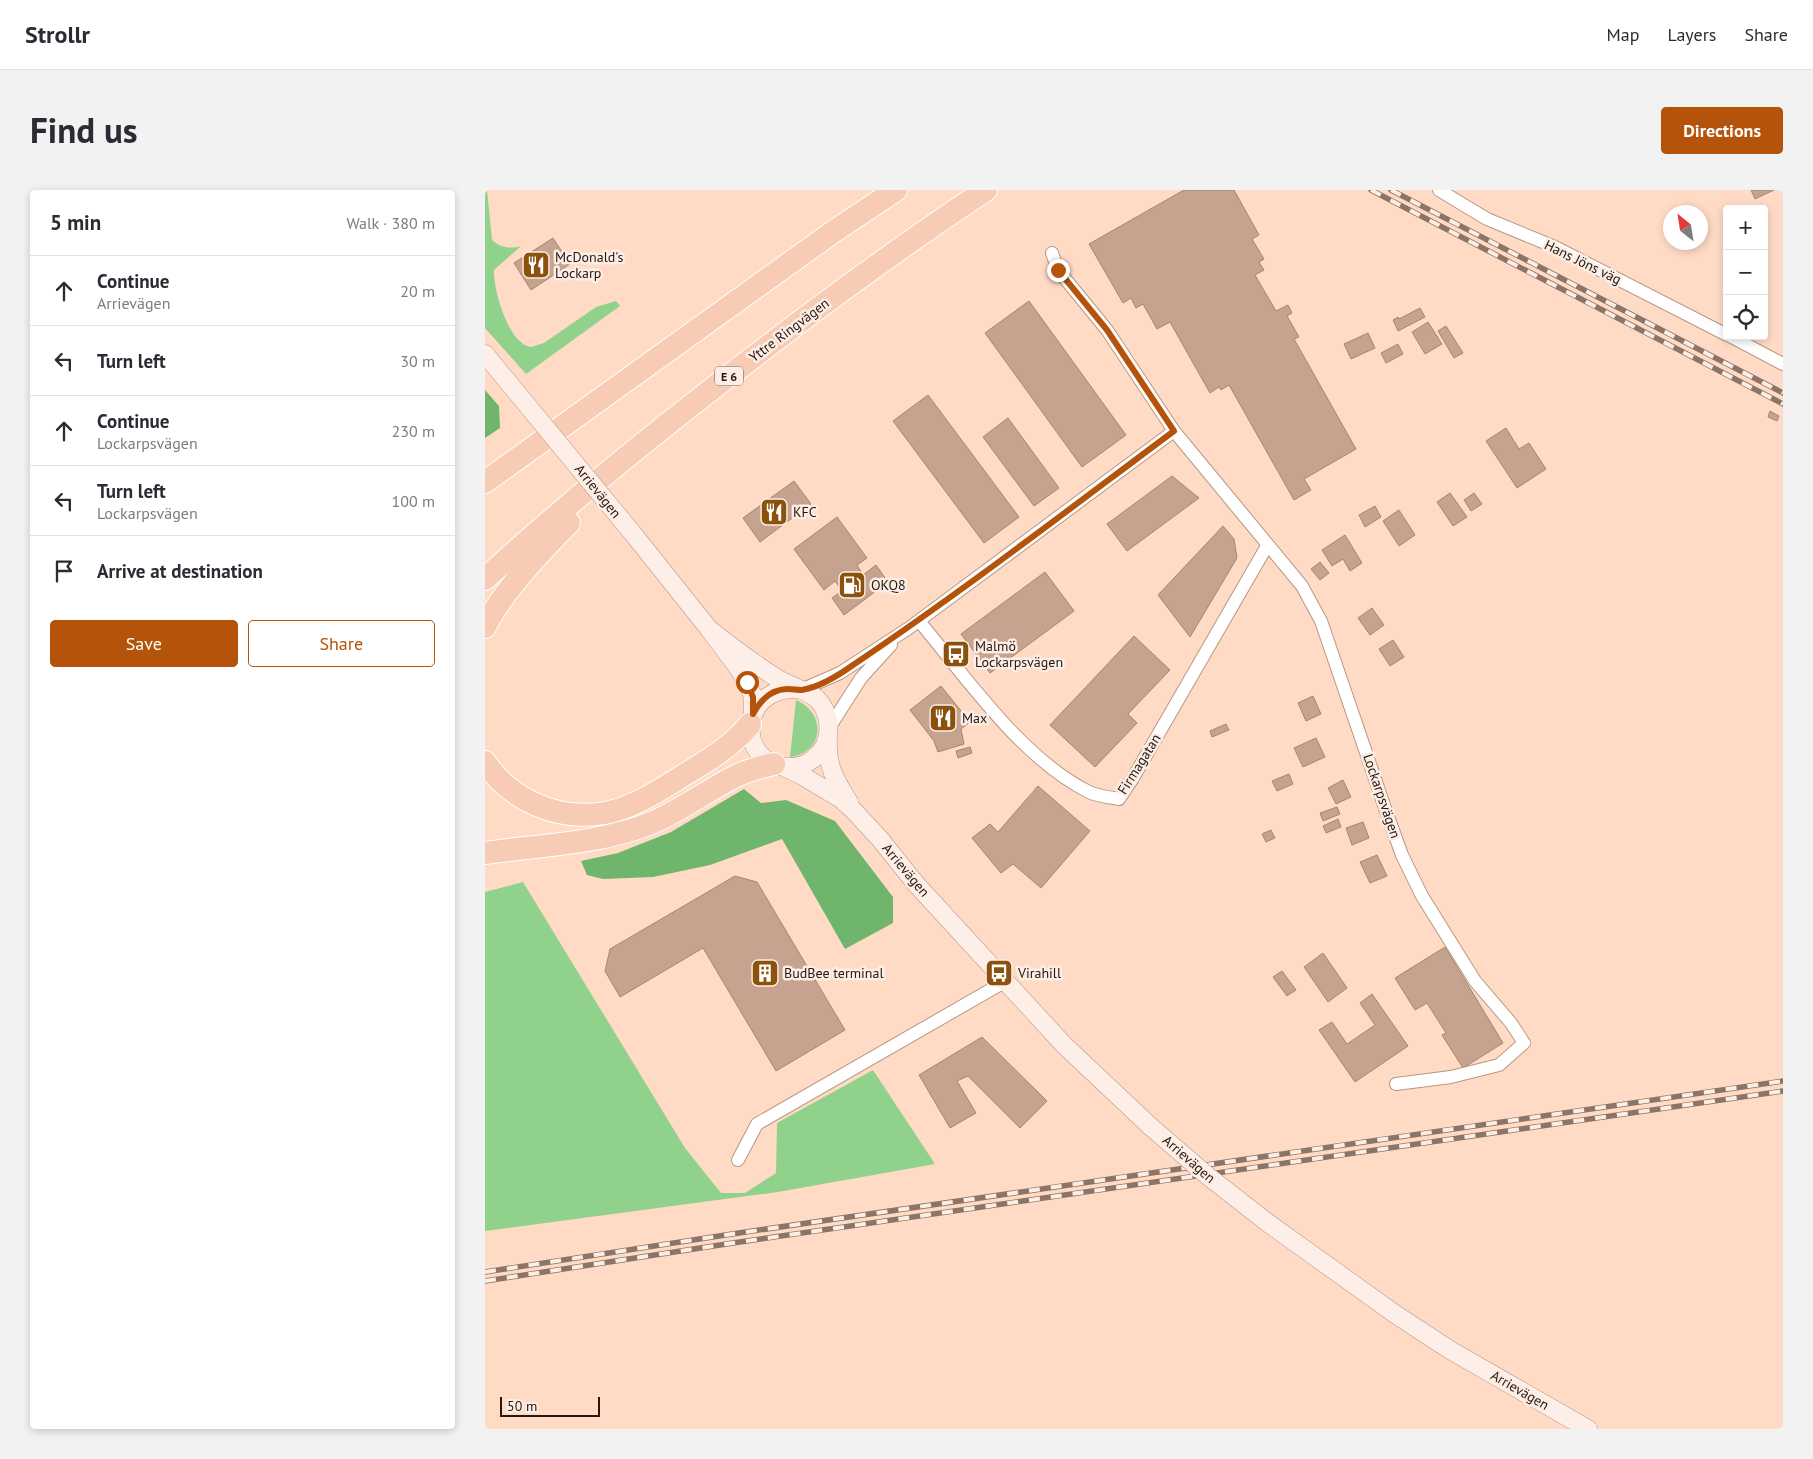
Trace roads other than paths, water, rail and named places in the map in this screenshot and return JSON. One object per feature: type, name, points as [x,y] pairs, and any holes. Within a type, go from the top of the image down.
[{"type":"highway","points":[[485,464],[661,341],[896,190]]},
{"type":"highway","name":"Yttre Ringvägen","points":[[485,579],[625,456],[849,284],[919,234],[987,190]]},
{"type":"highway","points":[[485,482],[833,232]]},
{"type":"highway","points":[[485,627],[499,603],[551,541],[580,512],[633,464],[849,284]]},
{"type":"highway","points":[[485,762],[498,780],[523,800],[542,808],[573,813],[606,813],[631,805],[675,781],[728,747],[752,719]]},
{"type":"highway","points":[[485,852],[623,832],[653,822],[678,810],[733,777],[754,769],[779,766]]},
{"type":"main road","name":"Arrievägen","points":[[485,354],[709,628],[747,682],[753,697],[752,719]]},
{"type":"main road","name":"Arrievägen","points":[[709,628],[765,671],[799,690]]},
{"type":"main road","points":[[786,689],[799,690],[818,701],[824,709],[829,732],[820,754],[812,760],[794,767],[779,766],[765,759],[753,744],[751,734],[752,719],[758,705],[775,691],[786,689]]},
{"type":"main road","name":"Arrievägen","points":[[829,732],[827,751],[829,766],[838,785],[855,811],[916,884],[1064,1045],[1151,1127],[1209,1177],[1268,1223],[1395,1314],[1450,1350],[1588,1429]]},
{"type":"main road","name":"Arrievägen","points":[[779,766],[801,775],[855,811]]},
{"type":"street","name":"Hans Jöns väg","points":[[1439,190],[1487,219],[1555,247],[1723,332]]},
{"type":"street","name":"Lockarpsvägen","points":[[1052,253],[1058,270],[1107,330],[1174,431],[1301,586],[1321,621],[1402,855],[1422,896],[1475,981],[1511,1023],[1524,1044],[1499,1065],[1451,1077],[1396,1084]]},
{"type":"street","name":"Hans Jöns väg","points":[[1737,340],[1783,364]]},
{"type":"street","points":[[799,690],[840,673],[914,624],[1174,431]]},
{"type":"street","name":"Firmagatan","points":[[914,624],[1017,738],[1064,777],[1091,793],[1119,799],[1267,546]]},
{"type":"street","points":[[829,732],[861,678],[894,641],[914,624]]},
{"type":"street","points":[[738,1160],[757,1124],[1006,981]]},
{"type":"railway","points":[[1371,190],[1783,404]]},
{"type":"railway","points":[[1391,190],[1783,393]]},
{"type":"railway","points":[[485,1272],[732,1234],[1783,1081]]},
{"type":"railway","points":[[485,1281],[733,1243],[1783,1091]]},
{"type":"place","name":"McDonald's Lockarp","points":[[536,265]]},
{"type":"place","name":"KFC","points":[[774,512]]},
{"type":"place","name":"OKQ8","points":[[852,585]]},
{"type":"place","name":"Malmö Lockarpsvägen","points":[[956,654]]},
{"type":"place","name":"Max","points":[[943,718]]},
{"type":"place","name":"BudBee terminal","points":[[765,973]]},
{"type":"place","name":"Virahill","points":[[999,973]]}]
